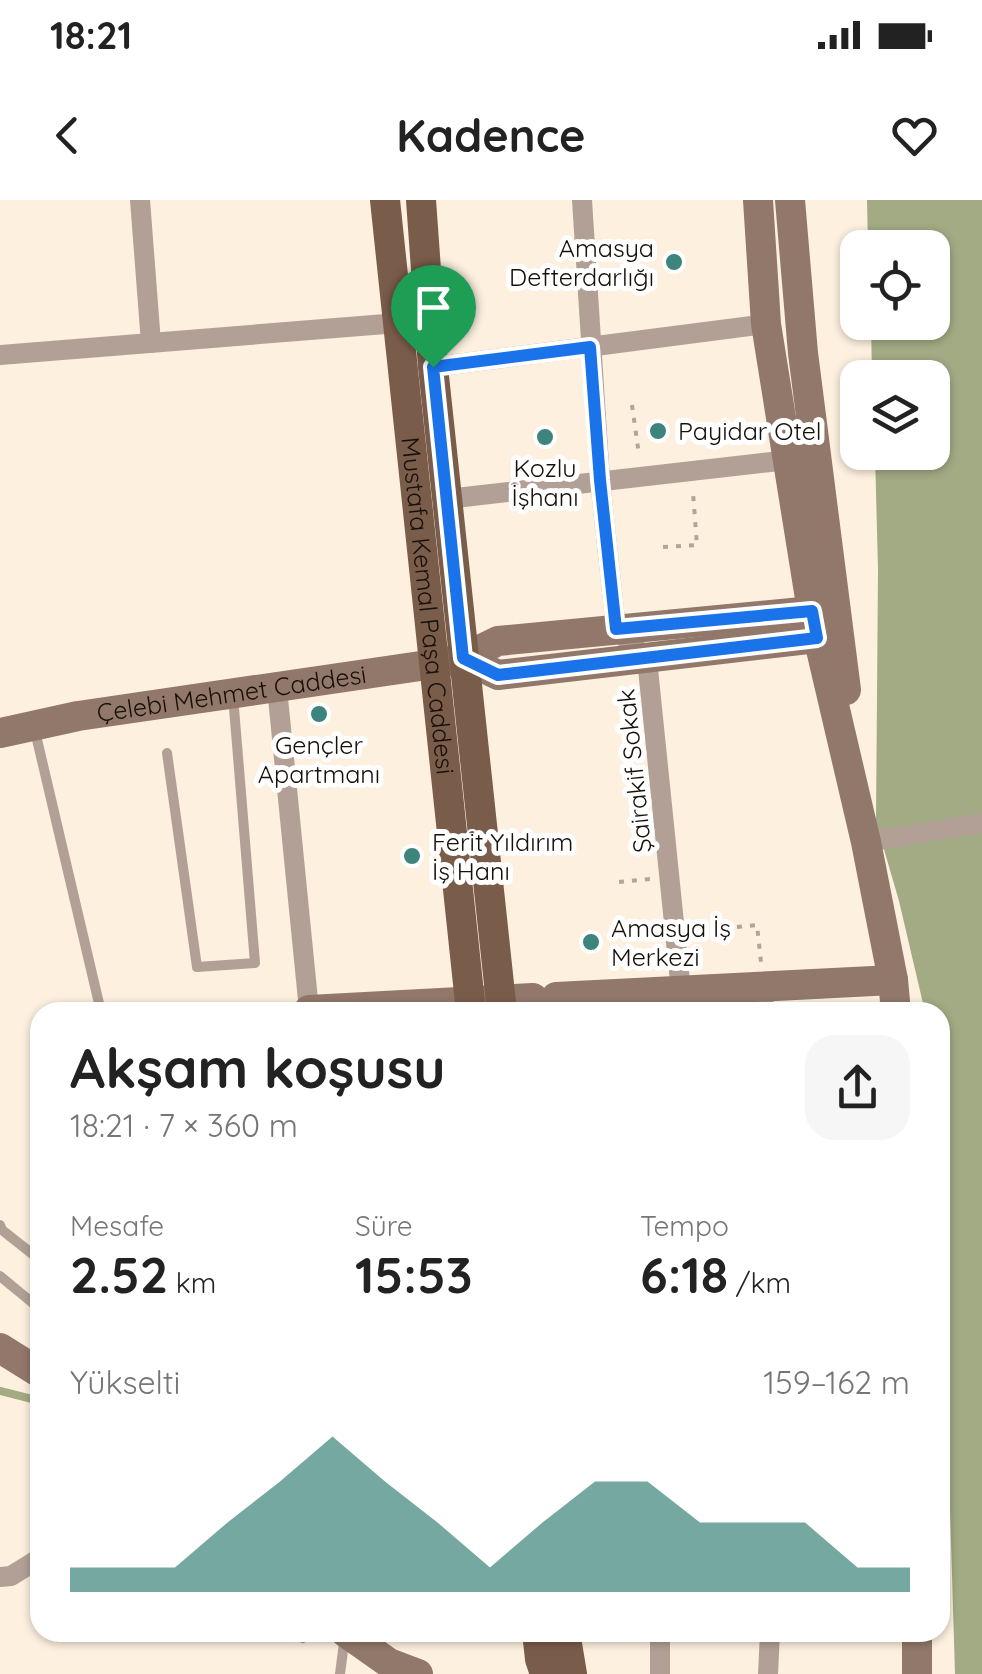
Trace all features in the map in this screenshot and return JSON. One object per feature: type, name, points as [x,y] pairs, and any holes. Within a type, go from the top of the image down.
[{"type":"main road","name":"Mustafa Kemal Paşa Caddesi","points":[[385,200],[398,323],[448,661],[485,1002]]},
{"type":"main road","name":"Mustafa Kemal Paşa Caddesi","points":[[421,200],[447,499],[448,661]]},
{"type":"main road","points":[[538,1642],[544,1674]]},
{"type":"main road","points":[[566,1642],[572,1674]]},
{"type":"street","points":[[140,200],[151,343]]},
{"type":"street","points":[[582,200],[600,480],[616,629]]},
{"type":"street","points":[[758,200],[766,324],[814,625],[866,842],[895,1002]]},
{"type":"street","points":[[790,200],[803,353],[866,842]]},
{"type":"street","points":[[0,355],[398,323]]},
{"type":"street","points":[[433,367],[766,324]]},
{"type":"street","points":[[447,499],[788,460]]},
{"type":"street","points":[[448,661],[498,641],[616,629],[814,625]]},
{"type":"street","points":[[448,661],[498,675],[647,658],[814,625]]},
{"type":"street","name":"Şairakif Sokak","points":[[616,629],[647,658],[681,991]]},
{"type":"street","name":"Çelebi Mehmet Caddesi","points":[[0,733],[78,716],[448,661]]},
{"type":"street","points":[[278,688],[308,1002]]},
{"type":"street","points":[[866,842],[982,823]]},
{"type":"street","points":[[518,1002],[544,998],[650,1002],[681,991],[764,1000],[892,980]]},
{"type":"street","points":[[0,1348],[30,1368]]},
{"type":"street","points":[[0,1577],[11,1576],[30,1564]]},
{"type":"street","points":[[359,1642],[389,1663],[418,1674]]},
{"type":"street","points":[[660,1642],[660,1674]]},
{"type":"street","points":[[768,1674],[770,1642]]},
{"type":"street","points":[[917,1642],[917,1674]]},
{"type":"lane","points":[[167,753],[197,966],[255,963],[233,695]]},
{"type":"lane","points":[[34,726],[99,1002]]},
{"type":"lane","points":[[0,1225],[30,1252]]},
{"type":"lane","points":[[0,1276],[30,1301]]},
{"type":"lane","points":[[340,1674],[345,1642]]},
{"type":"path","points":[[632,405],[642,476]]},
{"type":"path","points":[[663,547],[696,544],[691,471]]},
{"type":"path","points":[[619,882],[670,876]]},
{"type":"path","points":[[737,927],[757,925],[764,1000]]},
{"type":"shaded area","points":[[867,200],[982,200],[982,1674],[955,1674],[950,1509],[950,1002],[923,1002],[876,822],[875,470],[950,470],[950,360],[872,360],[871,340],[950,340],[950,230],[868,230]]},
{"type":"waterway","points":[[0,1391],[30,1398]]},
{"type":"place","name":"Amasya Defterdarlığı","points":[[674,262]]},
{"type":"place","name":"Payidar Otel","points":[[658,431]]},
{"type":"place","name":"Kozlu İşhanı","points":[[545,437]]},
{"type":"place","name":"Gençler Apartmanı","points":[[319,714]]},
{"type":"place","name":"Ferit Yıldırım İş Hanı","points":[[412,856]]},
{"type":"place","name":"Amasya İş Merkezi","points":[[591,942]]},
{"type":"route","points":[[590,347],[616,629],[812,611],[817,638],[498,675],[463,658],[433,367],[590,347]]}]
